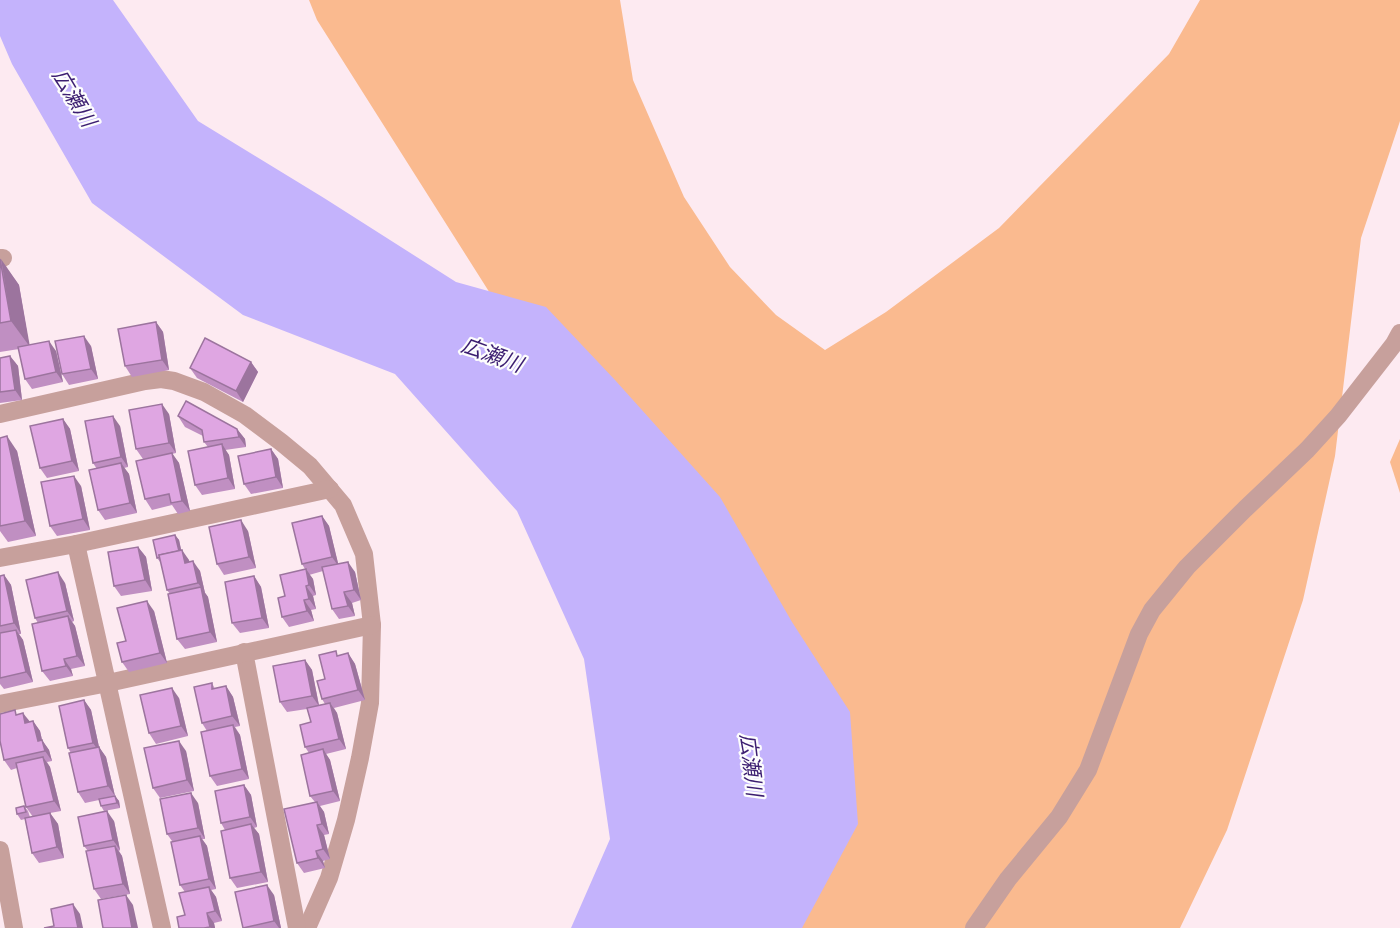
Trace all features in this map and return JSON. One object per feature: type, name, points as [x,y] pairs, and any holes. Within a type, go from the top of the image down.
[{"type":"street","points":[[974,928],[1008,879],[1059,817],[1088,770],[1139,634],[1152,610],[1187,567],[1307,450],[1338,416],[1400,333]]},
{"type":"street","points":[[0,414],[145,381],[161,379],[174,381],[204,392],[245,415],[282,442],[310,466],[343,505],[364,554],[372,625],[370,703],[346,820],[328,878],[307,928]]},
{"type":"street","points":[[0,558],[76,544],[330,489]]},
{"type":"street","points":[[76,544],[162,928]]},
{"type":"street","points":[[0,704],[108,683],[372,625]]},
{"type":"street","points":[[244,652],[297,928]]},
{"type":"street","points":[[0,850],[14,928]]},
{"type":"shaded area","points":[[309,0],[620,0],[633,80],[684,197],[730,267],[776,315],[825,350],[886,312],[999,228],[1169,54],[1200,0],[1400,0],[1400,121],[1361,238],[1335,456],[1303,600],[1227,830],[1180,928],[611,928],[611,633],[500,309],[317,20]]},
{"type":"shaded area","points":[[1400,439],[1400,493],[1390,462]]},
{"type":"water","name":"広瀬川","points":[[0,0],[113,0],[198,121],[456,282],[546,307],[720,497],[792,622],[850,712],[858,824],[802,928],[571,928],[610,839],[584,659],[517,511],[395,374],[243,315],[92,203],[12,64],[0,36]]},
{"type":"building","points":[[0,259],[11,321],[0,323]]},
{"type":"building","points":[[156,322],[162,360],[125,366],[118,329]]},
{"type":"building","points":[[84,336],[91,369],[62,374],[55,341]]},
{"type":"building","points":[[205,338],[251,362],[236,391],[190,368]]},
{"type":"building","points":[[49,341],[56,372],[25,379],[18,347]]},
{"type":"building","points":[[10,356],[15,390],[0,392],[0,358]]},
{"type":"building","points":[[186,401],[237,429],[239,437],[204,442],[202,430],[178,416]]},
{"type":"building","points":[[162,404],[169,443],[136,449],[129,410]]},
{"type":"building","points":[[113,416],[121,457],[93,463],[85,421]]},
{"type":"building","points":[[63,419],[72,461],[40,468],[30,426]]},
{"type":"building","points":[[7,436],[25,521],[0,526],[0,438]]},
{"type":"building","points":[[222,444],[228,478],[195,485],[188,451]]},
{"type":"building","points":[[271,449],[276,477],[244,484],[238,456]]},
{"type":"building","points":[[172,453],[182,501],[171,503],[169,494],[145,499],[136,461]]},
{"type":"building","points":[[121,463],[130,503],[98,510],[89,470]]},
{"type":"building","points":[[74,476],[83,519],[50,526],[41,482]]},
{"type":"building","points":[[322,516],[332,557],[302,564],[292,523]]},
{"type":"building","points":[[241,520],[249,557],[217,564],[209,527]]},
{"type":"building","points":[[175,535],[179,551],[159,555],[160,557],[157,558],[153,540]]},
{"type":"building","points":[[138,547],[145,580],[114,586],[108,552]]},
{"type":"building","points":[[182,550],[185,563],[193,561],[198,583],[167,590],[159,555]]},
{"type":"building","points":[[348,562],[354,590],[344,592],[348,606],[332,609],[322,567]]},
{"type":"building","points":[[306,569],[309,599],[304,600],[307,611],[282,617],[278,598],[285,596],[280,575]]},
{"type":"building","points":[[58,572],[67,611],[35,618],[26,580]]},
{"type":"building","points":[[4,575],[14,623],[0,626],[0,576]]},
{"type":"building","points":[[254,576],[262,618],[232,623],[225,582]]},
{"type":"building","points":[[201,587],[210,632],[177,639],[168,594]]},
{"type":"building","points":[[147,601],[160,653],[122,662],[117,643],[126,641],[117,608]]},
{"type":"building","points":[[68,616],[77,656],[64,659],[66,666],[42,671],[32,624]]},
{"type":"building","points":[[16,630],[26,672],[0,678],[0,633]]},
{"type":"building","points":[[336,651],[337,656],[348,653],[358,690],[322,699],[317,681],[325,679],[319,655]]},
{"type":"building","points":[[305,660],[312,696],[280,702],[273,666]]},
{"type":"building","points":[[212,683],[212,689],[226,686],[232,716],[202,723],[194,687]]},
{"type":"building","points":[[172,688],[181,726],[149,733],[140,695]]},
{"type":"building","points":[[84,700],[93,743],[68,748],[59,706]]},
{"type":"building","points":[[330,703],[339,739],[305,747],[300,725],[311,722],[307,708]]},
{"type":"building","points":[[15,710],[16,715],[23,713],[25,723],[33,721],[38,741],[42,740],[45,751],[4,760],[0,741],[0,714]]},
{"type":"building","points":[[233,725],[242,769],[210,776],[201,732]]},
{"type":"building","points":[[179,741],[187,780],[153,788],[144,748]]},
{"type":"building","points":[[99,747],[108,786],[78,792],[69,753]]},
{"type":"building","points":[[323,749],[333,791],[310,796],[301,755]]},
{"type":"building","points":[[43,757],[54,801],[26,807],[16,763]]},
{"type":"building","points":[[244,785],[250,817],[221,823],[215,791]]},
{"type":"building","points":[[191,793],[198,828],[167,834],[160,799]]},
{"type":"building","points":[[115,796],[117,803],[101,806],[99,799]]},
{"type":"building","points":[[317,802],[322,824],[317,825],[323,849],[316,851],[318,858],[297,863],[284,809]]},
{"type":"building","points":[[24,806],[26,812],[17,814],[16,808]]},
{"type":"building","points":[[107,811],[113,840],[84,846],[78,817]]},
{"type":"building","points":[[50,813],[57,847],[32,853],[25,818]]},
{"type":"building","points":[[251,824],[261,872],[230,878],[221,831]]},
{"type":"building","points":[[200,836],[209,879],[180,885],[171,842]]},
{"type":"building","points":[[115,846],[123,884],[94,889],[86,851]]},
{"type":"building","points":[[267,885],[274,921],[243,928],[235,892]]},
{"type":"building","points":[[209,887],[215,911],[207,913],[210,927],[179,928],[177,917],[185,915],[179,893]]},
{"type":"building","points":[[126,895],[132,928],[103,928],[98,900]]},
{"type":"building","points":[[73,904],[78,928],[44,928],[54,926],[51,909]]}]
